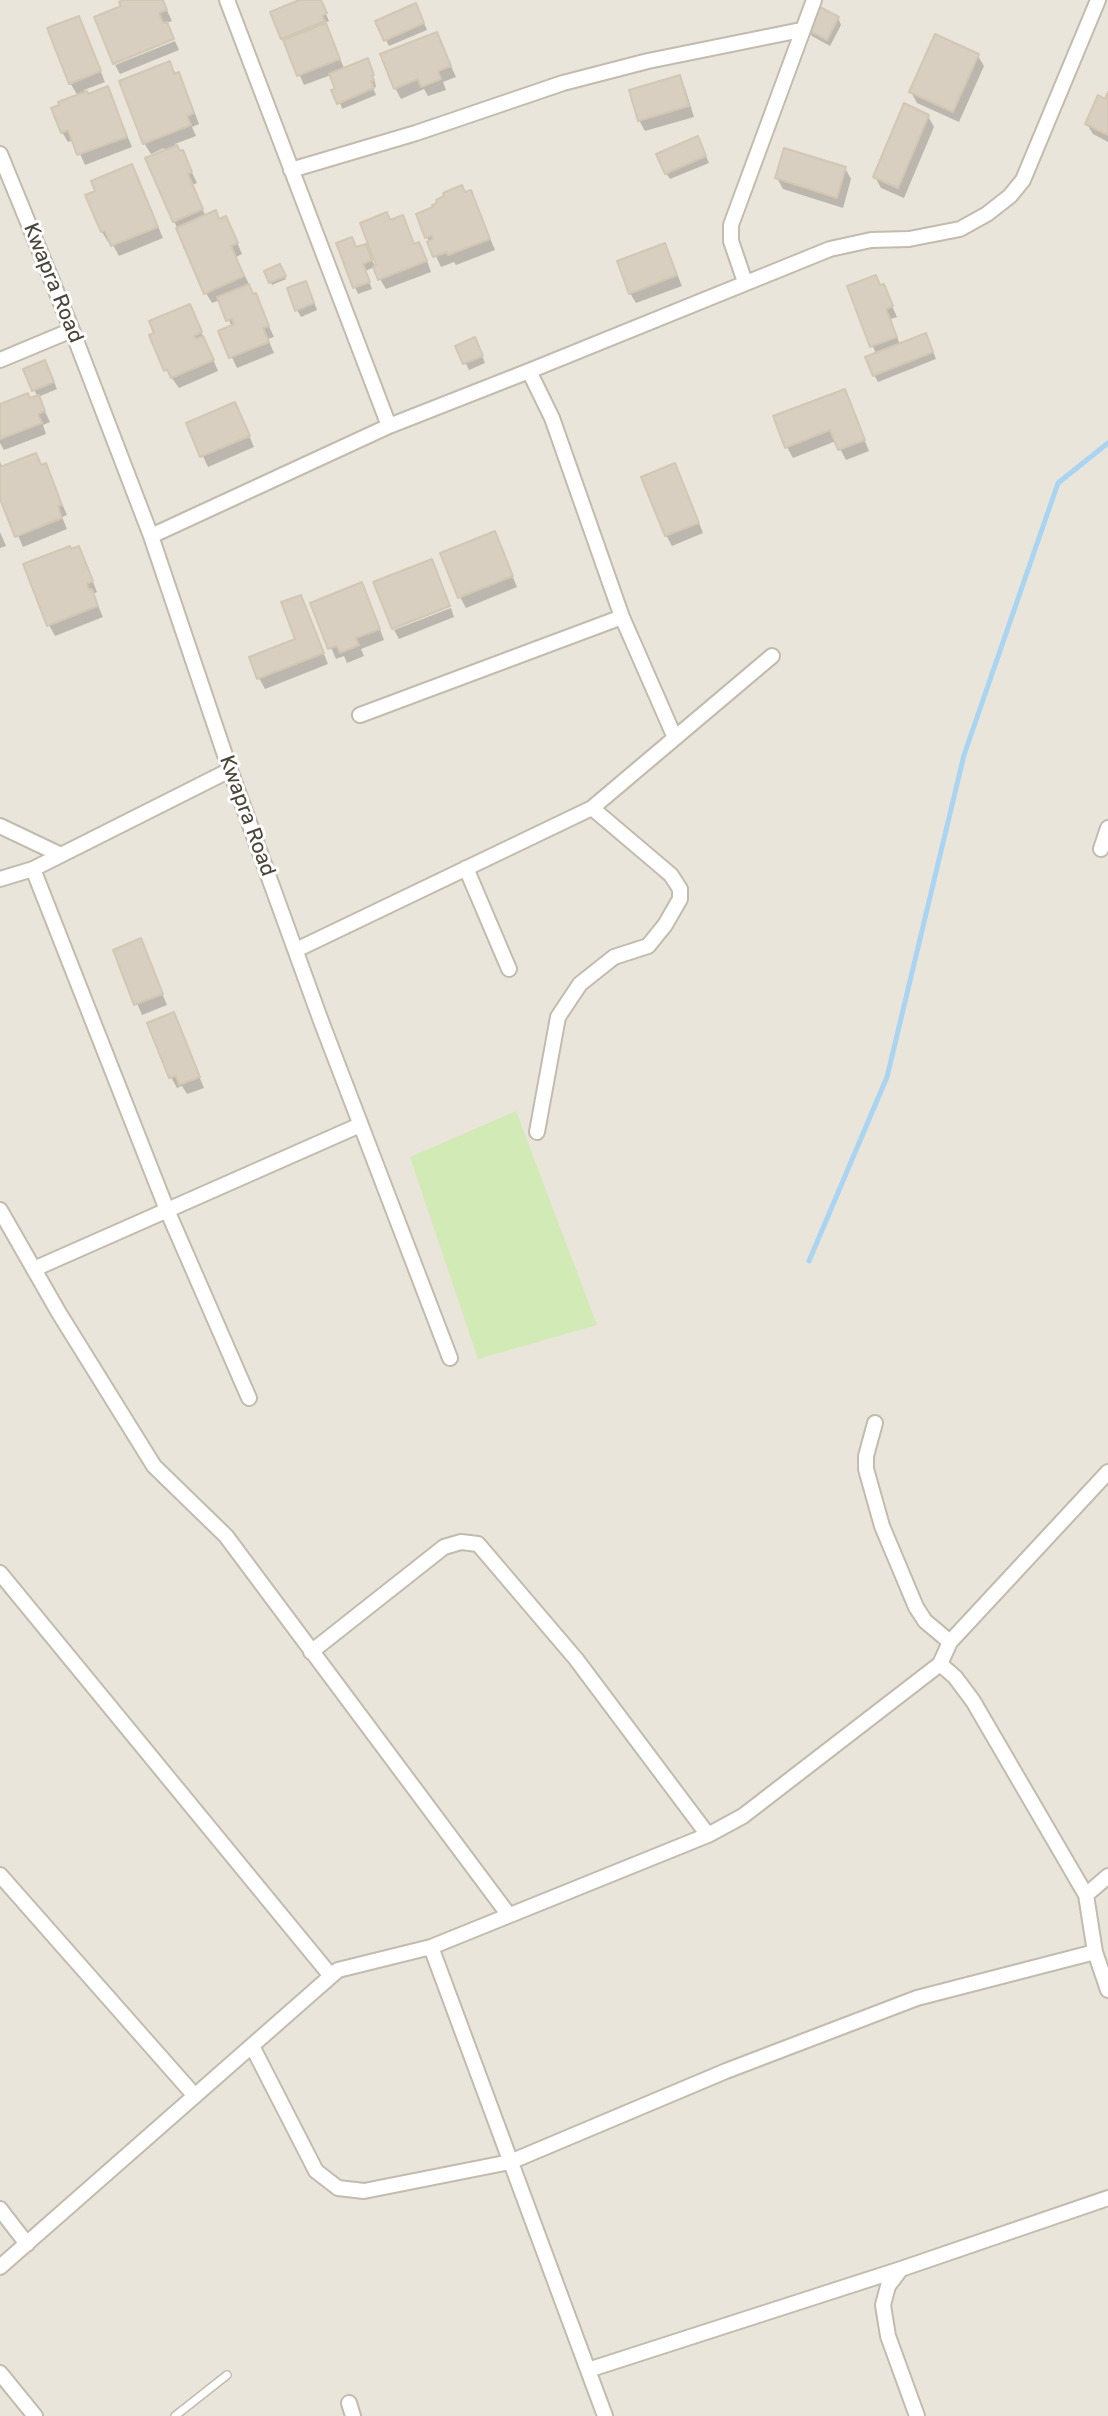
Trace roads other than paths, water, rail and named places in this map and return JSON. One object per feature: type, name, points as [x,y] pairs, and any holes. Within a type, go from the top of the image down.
[{"type":"street","points":[[227,0],[389,426]]},
{"type":"street","points":[[745,282],[732,241],[731,225],[814,0]]},
{"type":"street","points":[[151,536],[389,426],[830,249],[871,240],[909,239],[960,229],[987,214],[1023,180],[1098,0]]},
{"type":"street","points":[[291,170],[416,133],[563,83],[648,61],[801,30]]},
{"type":"street","name":"Kwapra Road","points":[[0,153],[151,536],[230,770],[360,1125],[450,1358]]},
{"type":"street","points":[[0,360],[72,330]]},
{"type":"street","points":[[529,371],[552,418],[622,617],[675,738]]},
{"type":"street","points":[[360,715],[622,617]]},
{"type":"street","points":[[296,950],[593,808],[772,656]]},
{"type":"street","points":[[0,879],[33,869],[230,770]]},
{"type":"street","points":[[537,1132],[558,1017],[580,984],[614,957],[648,946],[665,925],[680,899],[680,889],[671,875],[593,808]]},
{"type":"street","points":[[0,826],[61,855]]},
{"type":"street","points":[[1101,849],[1108,828]]},
{"type":"street","points":[[466,868],[509,968]]},
{"type":"street","points":[[33,869],[167,1210],[248,1398]]},
{"type":"street","points":[[34,1269],[360,1125]]},
{"type":"street","points":[[0,1210],[58,1313],[154,1466],[226,1536],[508,1914]]},
{"type":"street","points":[[874,1423],[866,1456],[866,1469],[882,1526],[916,1607],[925,1621],[950,1642]]},
{"type":"street","points":[[0,2267],[338,1970],[430,1947],[708,1835],[743,1816],[940,1664],[950,1642],[1108,1472]]},
{"type":"street","points":[[311,1652],[444,1548],[461,1542],[478,1544],[576,1659],[708,1835]]},
{"type":"street","points":[[0,1573],[331,1976]]},
{"type":"street","points":[[940,1664],[955,1677],[973,1701],[1086,1895],[1095,1952],[1108,1990]]},
{"type":"street","points":[[0,1875],[195,2096]]},
{"type":"street","points":[[1086,1895],[1108,1877]]},
{"type":"street","points":[[430,1947],[605,2416]]},
{"type":"street","points":[[252,2046],[316,2171],[338,2188],[365,2191],[510,2162],[726,2071],[917,1998],[1095,1952]]},
{"type":"street","points":[[588,2370],[901,2269],[1108,2198]]},
{"type":"street","points":[[0,2209],[27,2244]]},
{"type":"street","points":[[901,2269],[888,2286],[883,2305],[888,2336],[917,2416]]},
{"type":"street","points":[[0,2373],[35,2416]]},
{"type":"lane","points":[[175,2416],[227,2375]]},
{"type":"waterway","points":[[809,1261],[887,1077],[964,755],[1058,483],[1108,443]]}]
